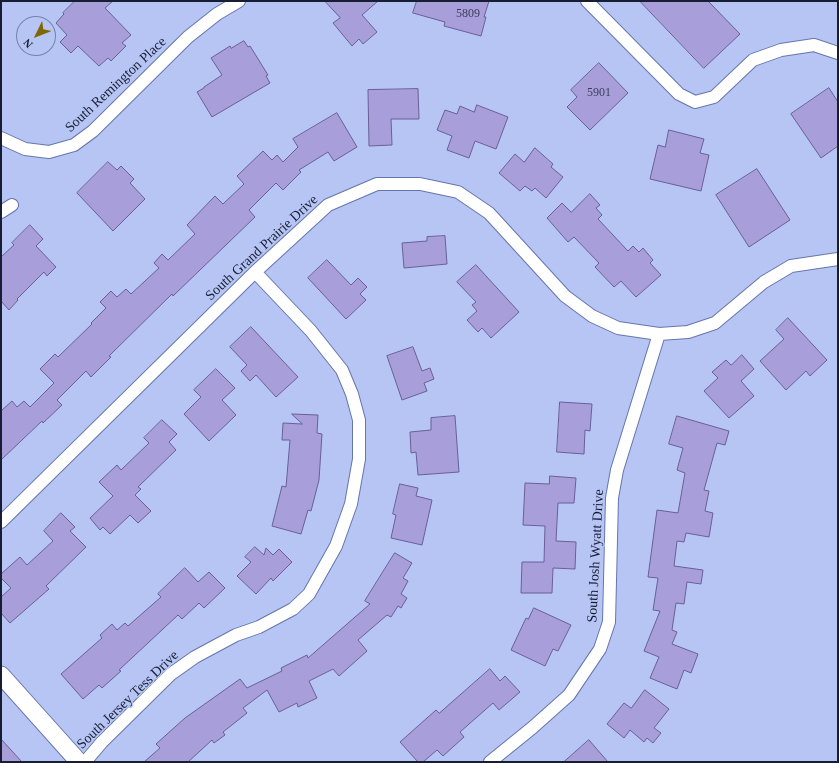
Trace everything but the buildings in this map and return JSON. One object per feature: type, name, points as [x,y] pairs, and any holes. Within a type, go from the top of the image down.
[{"type":"street","name":"South Remington Place","points":[[1,138],[25,149],[49,152],[74,145],[93,131],[188,37],[217,14],[239,1]]},
{"type":"street","points":[[586,1],[680,94],[695,102],[714,97],[753,60],[781,50],[814,45],[838,52]]},
{"type":"street","name":"South Grand Prairie Drive","points":[[1,522],[255,272],[328,204],[377,184],[420,184],[458,192],[489,213],[565,296],[592,316],[618,328],[659,334],[688,332],[715,323],[764,282],[791,266],[838,259]]},
{"type":"street","points":[[1,212],[12,205]]},
{"type":"street","name":"South Jersey Tess Drive","points":[[84,762],[102,742],[171,674],[194,656],[293,609],[309,594],[336,546],[348,511],[359,459],[359,420],[352,394],[342,370],[311,331],[255,272]]},
{"type":"street","name":"South Josh Wyatt Drive","points":[[490,762],[532,728],[569,695],[600,650],[609,622],[610,533],[612,498],[617,470],[659,334]]},
{"type":"street","points":[[1,675],[79,762]]}]
